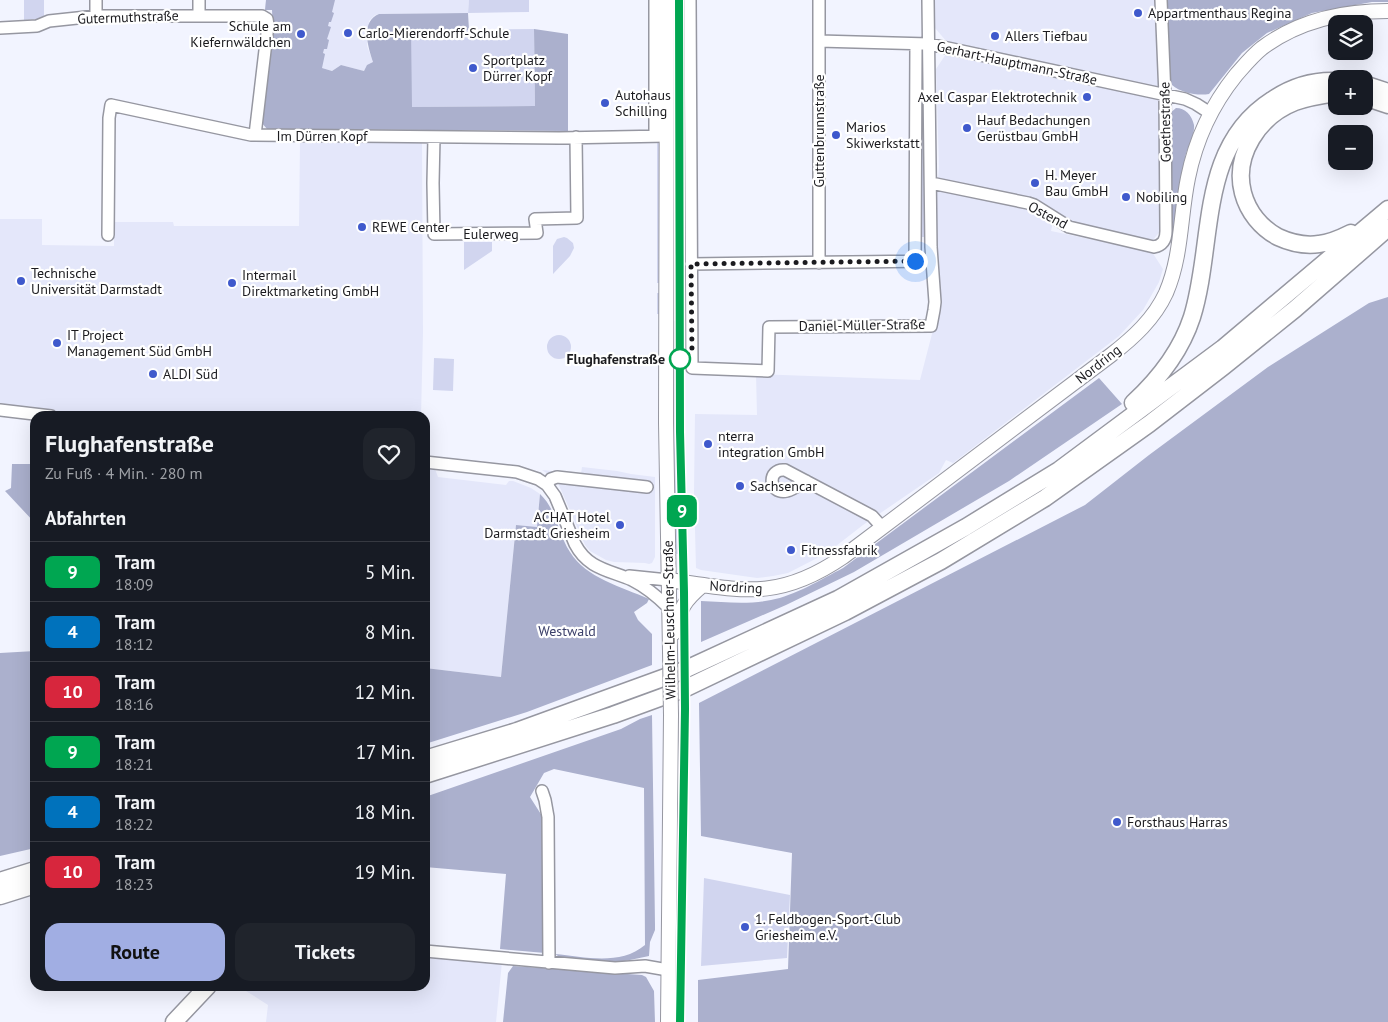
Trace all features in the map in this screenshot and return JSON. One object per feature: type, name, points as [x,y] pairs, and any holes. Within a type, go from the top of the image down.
[{"type":"highway","points":[[1059,470],[1149,388],[1176,354],[1194,311],[1200,285],[1209,216],[1215,188],[1224,160],[1236,136],[1264,104],[1301,85],[1328,81]]},
{"type":"highway","points":[[1373,87],[1388,92]]},
{"type":"highway","points":[[1328,94],[1294,102],[1279,110],[1257,130],[1245,151],[1241,168],[1241,186],[1249,208],[1264,227],[1278,237],[1295,243],[1306,245],[1330,242],[1369,225]]},
{"type":"highway","points":[[1373,99],[1388,105]]},
{"type":"highway","points":[[430,757],[517,731],[682,671],[838,599],[966,527],[1059,470],[1223,348],[1388,208]]},
{"type":"highway","points":[[430,774],[614,715],[684,689],[845,612],[941,561],[1044,498],[1149,424],[1295,309],[1388,228]]},
{"type":"highway","points":[[0,870],[30,868]]},
{"type":"highway","points":[[0,881],[30,870]]},
{"type":"highway","points":[[0,896],[30,887]]},
{"type":"highway","points":[[174,1022],[203,991]]},
{"type":"main road","name":"Wilhelm-Leuschner-Straße","points":[[667,0],[661,136],[671,715],[668,1022]]},
{"type":"main road","name":"Nordring","points":[[668,580],[728,589],[755,590],[794,583],[812,575],[832,564],[1111,355],[1126,343],[1148,320],[1158,308],[1165,294],[1176,263],[1188,177],[1197,145],[1210,113],[1223,91],[1239,71],[1270,42],[1311,23],[1358,13],[1388,11]]},
{"type":"main road","points":[[670,650],[684,602],[703,585]]},
{"type":"street","points":[[96,0],[96,16]]},
{"type":"street","points":[[199,0],[199,16]]},
{"type":"street","name":"Wilhelm-Leuschner-Straße","points":[[655,0],[661,136]]},
{"type":"street","points":[[690,0],[691,264],[932,261]]},
{"type":"street","name":"Guttenbrunnstraße","points":[[819,0],[819,263]]},
{"type":"street","name":"Daniel-Müller-Straße","points":[[691,264],[692,368],[768,370],[769,329],[772,326],[931,326],[934,302],[928,0]]},
{"type":"street","name":"Goethestraße","points":[[1160,0],[1165,96],[1166,237],[1163,242]]},
{"type":"street","name":"Gutermuthstraße","points":[[0,28],[37,26],[49,21],[96,16],[258,16],[266,18],[268,25],[255,135]]},
{"type":"street","name":"Gerhart-Hauptmann-Straße","points":[[819,41],[929,44],[1185,99],[1210,113]]},
{"type":"street","points":[[915,261],[916,44]]},
{"type":"street","name":"Im Dürren Kopf","points":[[108,235],[108,118],[111,105],[239,134],[255,135],[434,137],[661,136]]},
{"type":"street","name":"Eulerweg","points":[[434,137],[434,234],[520,234],[537,233],[535,219],[577,218],[576,137]]},
{"type":"street","name":"Ostend","points":[[931,183],[1028,203],[1062,224],[1075,229],[1154,247],[1163,242]]},
{"type":"street","points":[[0,410],[30,414]]},
{"type":"street","points":[[430,463],[517,472],[538,479],[547,485],[558,502],[578,550],[592,564],[603,570],[618,574],[668,580]]},
{"type":"street","points":[[547,485],[551,479],[557,476],[647,487]]},
{"type":"street","points":[[806,481],[872,516],[882,527]]},
{"type":"street","points":[[618,574],[648,589],[662,600],[668,608]]},
{"type":"street","points":[[542,792],[547,808],[548,828],[550,963]]},
{"type":"street","points":[[430,951],[615,968],[645,966],[668,970]]},
{"type":"shaded area","points":[[24,0],[44,0],[44,16],[39,19],[24,20]]},
{"type":"shaded area","points":[[266,0],[469,0],[468,13],[375,15],[369,21],[367,46],[373,62],[364,71],[341,65],[332,71],[322,68],[269,62],[273,28],[272,10],[265,10]]},
{"type":"shaded area","points":[[469,0],[529,0],[529,12],[468,13]]},
{"type":"shaded area","points":[[934,0],[1157,0],[1161,230],[1153,240],[1071,223],[1055,213],[1051,231],[1152,252],[1163,269],[1159,282],[1143,310],[1119,336],[953,463],[946,460],[939,473],[863,525],[827,553],[788,573],[757,578],[696,568],[695,414],[757,415],[756,374],[920,380],[939,307],[936,207],[939,166],[936,69],[946,54],[947,42],[935,28]]},
{"type":"shaded area","name":"Sportplatz Dürrer Kopf","points":[[534,29],[535,106],[411,107],[411,30]]},
{"type":"shaded area","points":[[921,56],[924,60],[924,237],[919,237]]},
{"type":"shaded area","points":[[300,142],[422,142],[423,332],[421,411],[48,411],[37,410],[29,406],[25,408],[0,405],[0,219],[42,219],[42,245],[114,246],[114,222],[173,222],[174,226],[299,226]]},
{"type":"shaded area","points":[[657,142],[661,145],[660,314],[657,314],[659,283],[657,283]]},
{"type":"shaded area","points":[[564,237],[573,243],[574,248],[570,256],[553,274],[553,246],[557,239]]},
{"type":"shaded area","points":[[464,242],[492,242],[492,251],[464,270]]},
{"type":"shaded area","points":[[672,321],[677,321],[677,445],[681,554],[676,554],[676,512],[673,487]]},
{"type":"shaded area","points":[[559,335],[564,336],[570,342],[570,352],[564,358],[559,359],[554,358],[548,352],[547,347],[548,342],[554,336]]},
{"type":"shaded area","points":[[434,358],[454,359],[453,391],[433,390]]},
{"type":"shaded area","points":[[582,467],[655,477],[655,557],[652,563],[606,560],[590,551],[585,545],[558,483],[542,470],[581,474]]},
{"type":"shaded area","points":[[430,468],[435,469],[438,477],[506,485],[509,481],[513,481],[531,488],[540,494],[537,527],[516,525],[501,677],[430,669]]},
{"type":"shaded area","name":"1. Feldbogen-Sport-Club Griesheim e.V.","points":[[704,878],[790,895],[787,958],[701,966]]},
{"type":"shaded area","points":[[430,955],[502,962],[496,1022],[266,1022],[268,1005],[246,991],[430,991]]},
{"type":"green space","points":[[266,0],[335,0],[332,12],[334,13],[328,26],[331,27],[327,39],[329,40],[327,49],[324,49],[323,53],[325,54],[322,68],[332,71],[341,65],[364,71],[367,65],[373,62],[369,49],[367,29],[373,18],[379,14],[468,13],[469,30],[411,30],[412,107],[535,106],[534,29],[568,34],[568,131],[267,129],[261,122],[273,28],[272,10],[265,10]]},
{"type":"green space","points":[[1166,0],[1388,0],[1388,2],[1372,2],[1312,13],[1267,33],[1242,53],[1209,94],[1200,95],[1180,90],[1172,85],[1168,79]]},
{"type":"green space","points":[[1176,108],[1182,109],[1190,115],[1194,129],[1183,169],[1173,243],[1170,240],[1172,229],[1169,114]]},
{"type":"green space","points":[[1388,297],[1388,1022],[698,1022],[698,980],[788,969],[792,853],[701,836],[699,703],[1085,505],[1268,367],[1369,303]]},
{"type":"green space","points":[[1099,378],[1122,404],[1009,481],[854,572],[786,605],[701,642],[701,601],[745,603],[780,598],[843,568]]},
{"type":"green space","points":[[12,464],[30,464],[30,518],[5,491],[11,488]]},
{"type":"green space","name":"Westwald","points":[[540,494],[550,507],[570,552],[585,569],[605,581],[649,599],[647,603],[634,612],[638,620],[652,634],[652,665],[527,712],[430,742],[430,669],[501,677],[516,525],[537,527]]},
{"type":"green space","points":[[30,651],[30,849],[0,856],[0,653]]},
{"type":"green space","points":[[652,715],[655,930],[650,942],[649,956],[625,961],[606,962],[561,958],[555,954],[590,958],[613,958],[635,952],[645,945],[644,788],[554,769],[544,773],[530,797],[544,819],[545,953],[500,949],[506,874],[430,867],[430,795],[621,729]]},
{"type":"green space","points":[[513,966],[642,975],[646,977],[654,991],[655,1022],[503,1022],[508,973]]},
{"type":"tram line","points":[[679,0],[680,432],[685,709],[680,1022]]},
{"type":"tram line","name":"9","points":[[679,0],[679,318],[685,709],[680,1022]]},
{"type":"place","name":"Appartmenthaus Regina","points":[[1138,13]]},
{"type":"place","name":"Carlo-Mierendorff-Schule","points":[[348,33]]},
{"type":"place","name":"Schule am Kiefernwäldchen","points":[[301,34]]},
{"type":"place","name":"Allers Tiefbau","points":[[995,36]]},
{"type":"place","name":"Sportplatz Dürrer Kopf","points":[[473,68]]},
{"type":"place","name":"Axel Caspar Elektrotechnik","points":[[1087,97]]},
{"type":"place","name":"Autohaus Schilling","points":[[605,103]]},
{"type":"place","name":"Hauf Bedachungen Gerüstbau GmbH","points":[[967,128]]},
{"type":"place","name":"Marios Skiwerkstatt","points":[[836,135]]},
{"type":"place","name":"H. Meyer Bau GmbH","points":[[1035,183]]},
{"type":"place","name":"Nobiling","points":[[1126,197]]},
{"type":"place","name":"REWE Center","points":[[362,227]]},
{"type":"place","name":"Technische Universität Darmstadt","points":[[21,281]]},
{"type":"place","name":"Intermail Direktmarketing GmbH","points":[[232,283]]},
{"type":"place","name":"IT Project Management Süd GmbH","points":[[57,343]]},
{"type":"place","name":"Flughafenstraße","points":[[680,359]]},
{"type":"place","name":"ALDI Süd","points":[[153,374]]},
{"type":"place","name":"nterra integration GmbH","points":[[708,444]]},
{"type":"place","name":"Sachsencar","points":[[740,486]]},
{"type":"place","name":"ACHAT Hotel Darmstadt Griesheim","points":[[620,525]]},
{"type":"place","name":"Fitnessfabrik","points":[[791,550]]},
{"type":"place","name":"Forsthaus Harras","points":[[1117,822]]},
{"type":"place","name":"1. Feldbogen-Sport-Club Griesheim e.V.","points":[[745,927]]},
{"type":"route","points":[[680,359],[692,352],[691,264],[915,261]]}]
